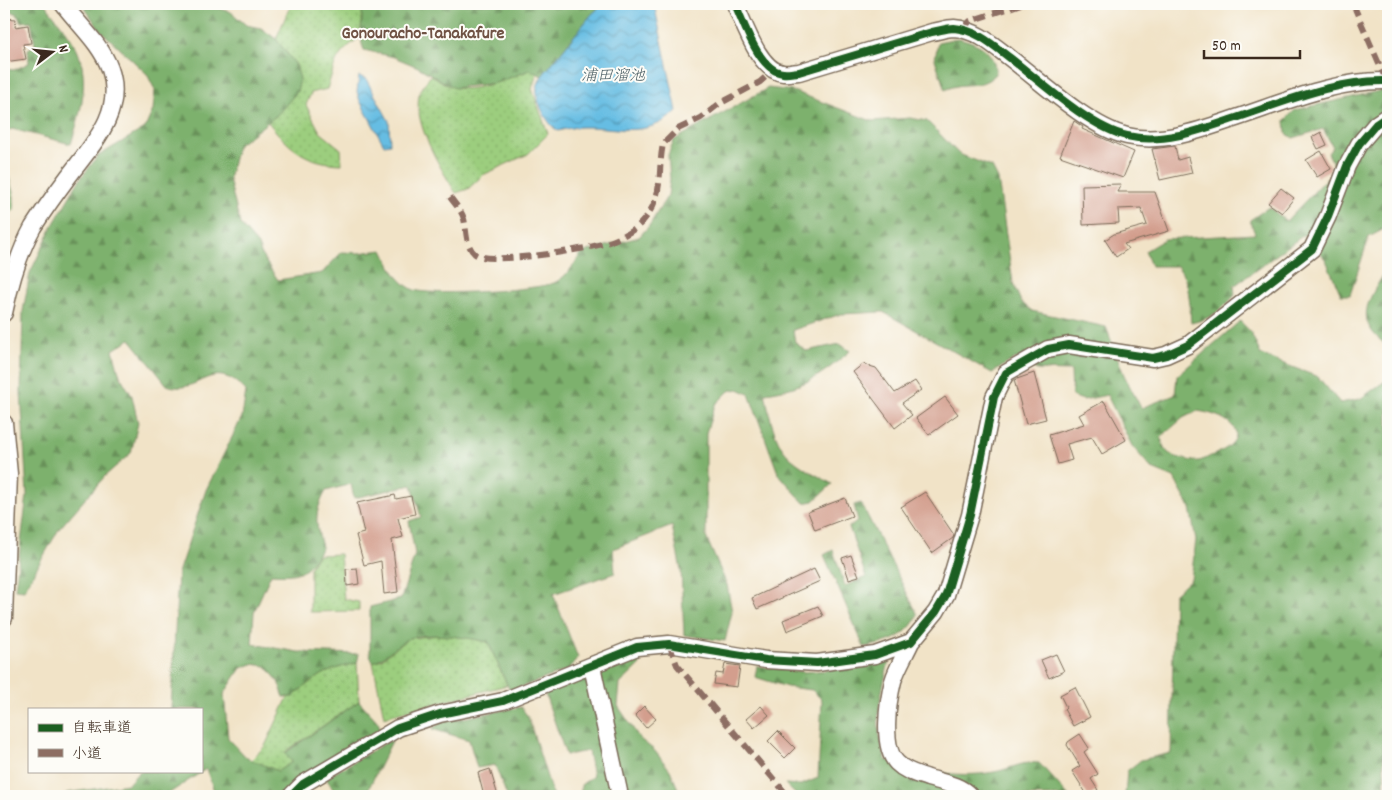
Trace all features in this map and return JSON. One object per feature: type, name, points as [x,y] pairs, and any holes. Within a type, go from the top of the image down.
[{"type":"street","points":[[4,314],[10,282],[33,228],[60,187],[106,127],[114,98],[109,67],[94,41],[63,4]]},
{"type":"street","points":[[734,4],[757,52],[773,70],[783,74],[799,72],[932,32],[953,28],[984,38],[1095,122],[1125,136],[1136,138],[1159,138],[1193,133],[1321,91],[1352,84],[1388,81]]},
{"type":"street","points":[[970,796],[960,788],[910,772],[897,763],[892,756],[887,726],[893,680],[910,642],[936,612],[946,595],[970,515],[994,397],[1006,373],[1048,349],[1069,346],[1154,358],[1188,345],[1312,250],[1328,216],[1347,166],[1360,144],[1376,124],[1388,116]]},
{"type":"street","points":[[4,423],[9,474],[4,618]]},
{"type":"street","points":[[291,796],[303,784],[398,728],[440,714],[503,702],[637,646],[669,644],[766,660],[817,663],[875,655],[910,642]]},
{"type":"street","points":[[592,666],[620,796]]},
{"type":"green space","points":[[4,4],[45,4],[67,33],[78,52],[82,64],[83,87],[80,110],[71,144],[12,129],[4,133],[4,69],[14,70],[29,63],[28,49],[35,45],[31,21],[21,22],[16,13],[4,10]]},
{"type":"green space","points":[[82,4],[206,4],[231,12],[246,25],[261,28],[276,39],[296,65],[300,79],[297,92],[277,115],[237,146],[229,179],[240,224],[258,245],[262,256],[278,280],[322,273],[342,252],[358,253],[383,250],[394,272],[402,281],[412,289],[421,291],[508,290],[530,288],[556,282],[564,276],[581,253],[639,237],[649,226],[668,195],[670,179],[668,155],[674,140],[768,88],[793,91],[872,121],[910,118],[927,121],[959,154],[992,167],[998,179],[1013,283],[1021,302],[1032,311],[1106,327],[1124,375],[1141,408],[1175,395],[1177,376],[1240,321],[1250,331],[1261,355],[1318,377],[1340,403],[1360,399],[1388,379],[1388,636],[1381,690],[1385,796],[1125,796],[1127,771],[1141,760],[1171,753],[1174,594],[1191,579],[1196,540],[1190,508],[1174,478],[1152,469],[1132,446],[1107,395],[1083,400],[1072,396],[1071,371],[1037,370],[1016,358],[992,373],[883,312],[841,314],[793,330],[795,342],[806,351],[840,344],[850,351],[811,380],[791,388],[765,393],[773,428],[786,454],[798,464],[832,484],[814,501],[804,503],[778,473],[749,394],[738,389],[729,391],[715,405],[706,433],[706,537],[727,585],[732,612],[725,641],[684,635],[681,570],[672,526],[613,549],[615,573],[553,594],[578,658],[568,670],[510,691],[488,642],[434,635],[413,637],[406,640],[373,662],[370,655],[370,607],[401,599],[415,554],[409,521],[421,517],[412,485],[354,498],[351,484],[326,491],[317,513],[318,532],[322,547],[312,562],[302,571],[289,574],[271,574],[254,612],[252,644],[298,652],[359,654],[357,663],[322,675],[293,697],[284,697],[278,681],[266,666],[252,664],[241,668],[224,694],[228,738],[247,758],[278,771],[292,762],[285,753],[359,701],[378,722],[381,731],[283,796],[216,796],[206,769],[202,772],[202,708],[171,708],[178,573],[206,490],[242,417],[246,391],[234,381],[223,376],[214,376],[188,386],[167,385],[130,339],[113,350],[120,376],[132,396],[138,423],[131,453],[105,476],[59,529],[24,590],[15,589],[27,495],[21,392],[23,311],[30,273],[53,225],[80,179],[98,156],[145,128],[153,110],[155,90],[147,74],[100,30]],"holes":[[[1197,411],[1220,417],[1234,428],[1236,434],[1234,441],[1226,448],[1204,459],[1197,461],[1176,457],[1169,453],[1163,445],[1161,437],[1183,418]]]},
{"type":"green space","points":[[291,4],[361,4],[363,13],[360,37],[341,54],[327,89],[311,93],[306,105],[320,132],[341,149],[342,164],[318,161],[300,153],[284,140],[268,122],[277,115],[296,65],[276,39]]},
{"type":"green space","points":[[361,4],[603,4],[591,15],[542,76],[530,70],[496,83],[454,88],[418,67],[394,57],[364,50],[361,39]]},
{"type":"green space","points":[[958,38],[973,42],[989,53],[995,66],[996,74],[978,84],[952,87],[945,90],[935,59],[938,42]]},
{"type":"green space","points":[[530,70],[537,73],[532,89],[548,134],[528,154],[483,175],[468,189],[456,193],[436,159],[424,132],[418,107],[422,87],[431,75],[444,83],[461,89],[492,84]]},
{"type":"green space","points":[[1388,89],[1388,227],[1369,237],[1350,295],[1341,295],[1326,260],[1305,234],[1234,286],[1235,295],[1221,309],[1204,319],[1191,323],[1187,286],[1182,272],[1177,266],[1151,266],[1145,251],[1165,239],[1255,234],[1250,220],[1269,207],[1286,221],[1336,169],[1328,153],[1333,147],[1323,129],[1293,138],[1286,133],[1285,120],[1295,110]]},
{"type":"green space","points":[[4,159],[14,196],[14,210],[4,216]]},
{"type":"green space","points":[[1388,267],[1388,346],[1369,327],[1367,308],[1375,289]]},
{"type":"green space","points":[[861,503],[918,615],[908,629],[896,638],[881,644],[864,647],[824,555],[833,550],[845,586],[866,577],[849,527],[858,521],[854,505]]},
{"type":"green space","points":[[340,554],[344,599],[359,602],[359,611],[310,612],[310,567],[318,555]]},
{"type":"green space","points":[[440,635],[465,637],[488,642],[507,685],[384,717],[373,662],[382,659],[408,638]]},
{"type":"green space","points":[[630,655],[638,656],[640,665],[620,684],[618,706],[640,739],[654,750],[670,770],[681,796],[581,796],[581,785],[593,776],[588,751],[566,755],[545,694]]},
{"type":"green space","points":[[889,661],[880,699],[878,721],[886,760],[926,770],[953,774],[980,774],[1000,771],[1022,764],[1039,763],[1069,796],[797,796],[785,784],[801,785],[818,778],[822,700],[812,690],[787,687],[755,677],[757,666],[804,672],[853,668]]},
{"type":"green space","points":[[357,663],[359,701],[285,752],[293,762],[278,771],[251,760],[265,746],[288,697],[293,697],[322,675]]},
{"type":"green space","points":[[521,707],[528,717],[553,796],[507,796],[495,765],[477,768],[469,740],[432,729],[442,722]]},
{"type":"green space","points":[[392,741],[365,796],[338,796],[326,778],[387,742]]},
{"type":"green space","points":[[139,772],[201,772],[165,796],[66,796],[66,793],[128,784]]},
{"type":"water","name":"浦田溜池","points":[[603,4],[654,4],[677,111],[654,126],[642,129],[581,127],[558,131],[543,112],[538,99],[537,86],[542,76],[591,15]]},
{"type":"water","points":[[359,76],[366,79],[389,121],[390,144],[384,145],[360,101],[357,92]]},
{"type":"building","points":[[4,18],[16,19],[15,27],[28,25],[31,43],[23,44],[26,59],[4,62]]},
{"type":"building","points":[[1074,121],[1083,127],[1082,129],[1134,152],[1123,178],[1060,156]]},
{"type":"building","points":[[1321,132],[1327,145],[1318,149],[1312,137]]},
{"type":"building","points":[[1175,146],[1178,160],[1188,157],[1192,173],[1160,180],[1152,149]]},
{"type":"building","points":[[1321,151],[1331,169],[1317,177],[1306,160]]},
{"type":"building","points":[[1121,184],[1117,192],[1155,192],[1169,231],[1124,244],[1128,249],[1116,257],[1105,240],[1114,234],[1147,225],[1141,208],[1118,209],[1119,223],[1083,225],[1082,185]]},
{"type":"building","points":[[1281,188],[1294,198],[1282,213],[1268,203]]},
{"type":"building","points":[[863,364],[876,368],[895,393],[915,381],[921,390],[902,403],[912,415],[895,428],[853,372]]},
{"type":"building","points":[[1034,373],[1046,419],[1026,424],[1014,380]]},
{"type":"building","points":[[945,397],[958,414],[929,435],[916,418]]},
{"type":"building","points":[[1104,401],[1126,440],[1102,454],[1092,437],[1067,444],[1072,460],[1058,464],[1049,435],[1084,424],[1079,415]]},
{"type":"building","points":[[925,492],[954,535],[953,538],[932,553],[901,507]]},
{"type":"building","points":[[395,495],[396,499],[411,496],[415,514],[398,518],[403,537],[392,540],[398,592],[384,594],[381,561],[364,565],[356,535],[364,533],[357,503]]},
{"type":"building","points":[[845,498],[852,516],[815,530],[808,512]]},
{"type":"building","points":[[851,555],[859,576],[849,579],[842,558]]},
{"type":"building","points":[[357,568],[359,584],[347,586],[346,569]]},
{"type":"building","points":[[814,569],[820,581],[757,609],[752,598]]},
{"type":"building","points":[[818,606],[823,616],[787,631],[783,620]]},
{"type":"building","points":[[1056,654],[1064,671],[1049,678],[1041,660]]},
{"type":"building","points":[[725,664],[740,666],[737,687],[714,684],[716,673],[723,674]]},
{"type":"building","points":[[1075,687],[1090,717],[1073,726],[1064,709],[1066,707],[1060,695]]},
{"type":"building","points":[[644,706],[656,719],[646,728],[635,715]]},
{"type":"building","points":[[761,706],[769,715],[754,728],[746,719]]},
{"type":"building","points":[[778,731],[795,748],[785,758],[768,741]]},
{"type":"building","points":[[1080,734],[1089,748],[1084,752],[1098,774],[1091,779],[1098,790],[1088,796],[1072,771],[1080,766],[1067,745],[1068,742]]},
{"type":"building","points":[[490,769],[498,796],[484,796],[478,773]]},
{"type":"waterway","points":[[1388,672],[1388,739]]},
{"type":"marked path","points":[[963,30],[970,21],[1021,4]]},
{"type":"marked path","points":[[1353,4],[1386,80]]},
{"type":"marked path","points":[[450,197],[463,216],[469,246],[475,254],[484,257],[499,258],[540,255],[582,249],[613,240],[627,234],[639,225],[654,203],[659,184],[663,144],[678,129],[701,118],[719,104],[760,82],[773,70]]},
{"type":"marked path","points":[[669,644],[677,665],[788,796]]},
{"type":"cycle path","points":[[735,4],[753,45],[767,64],[774,70],[785,73],[799,72],[932,32],[951,28],[962,29],[991,43],[1081,114],[1112,131],[1140,138],[1166,137],[1192,132],[1328,88],[1368,81],[1388,81]]},
{"type":"cycle path","points":[[291,796],[303,784],[398,728],[440,714],[503,701],[637,647],[669,644],[766,660],[817,663],[875,655],[911,642],[936,612],[946,595],[970,515],[994,397],[1006,373],[1048,349],[1069,345],[1153,358],[1166,355],[1188,345],[1312,249],[1328,216],[1347,166],[1359,144],[1376,124],[1388,116]]},
{"type":"district","name":"Gonouracho-Tanakafure","points":[[423,32]]}]
